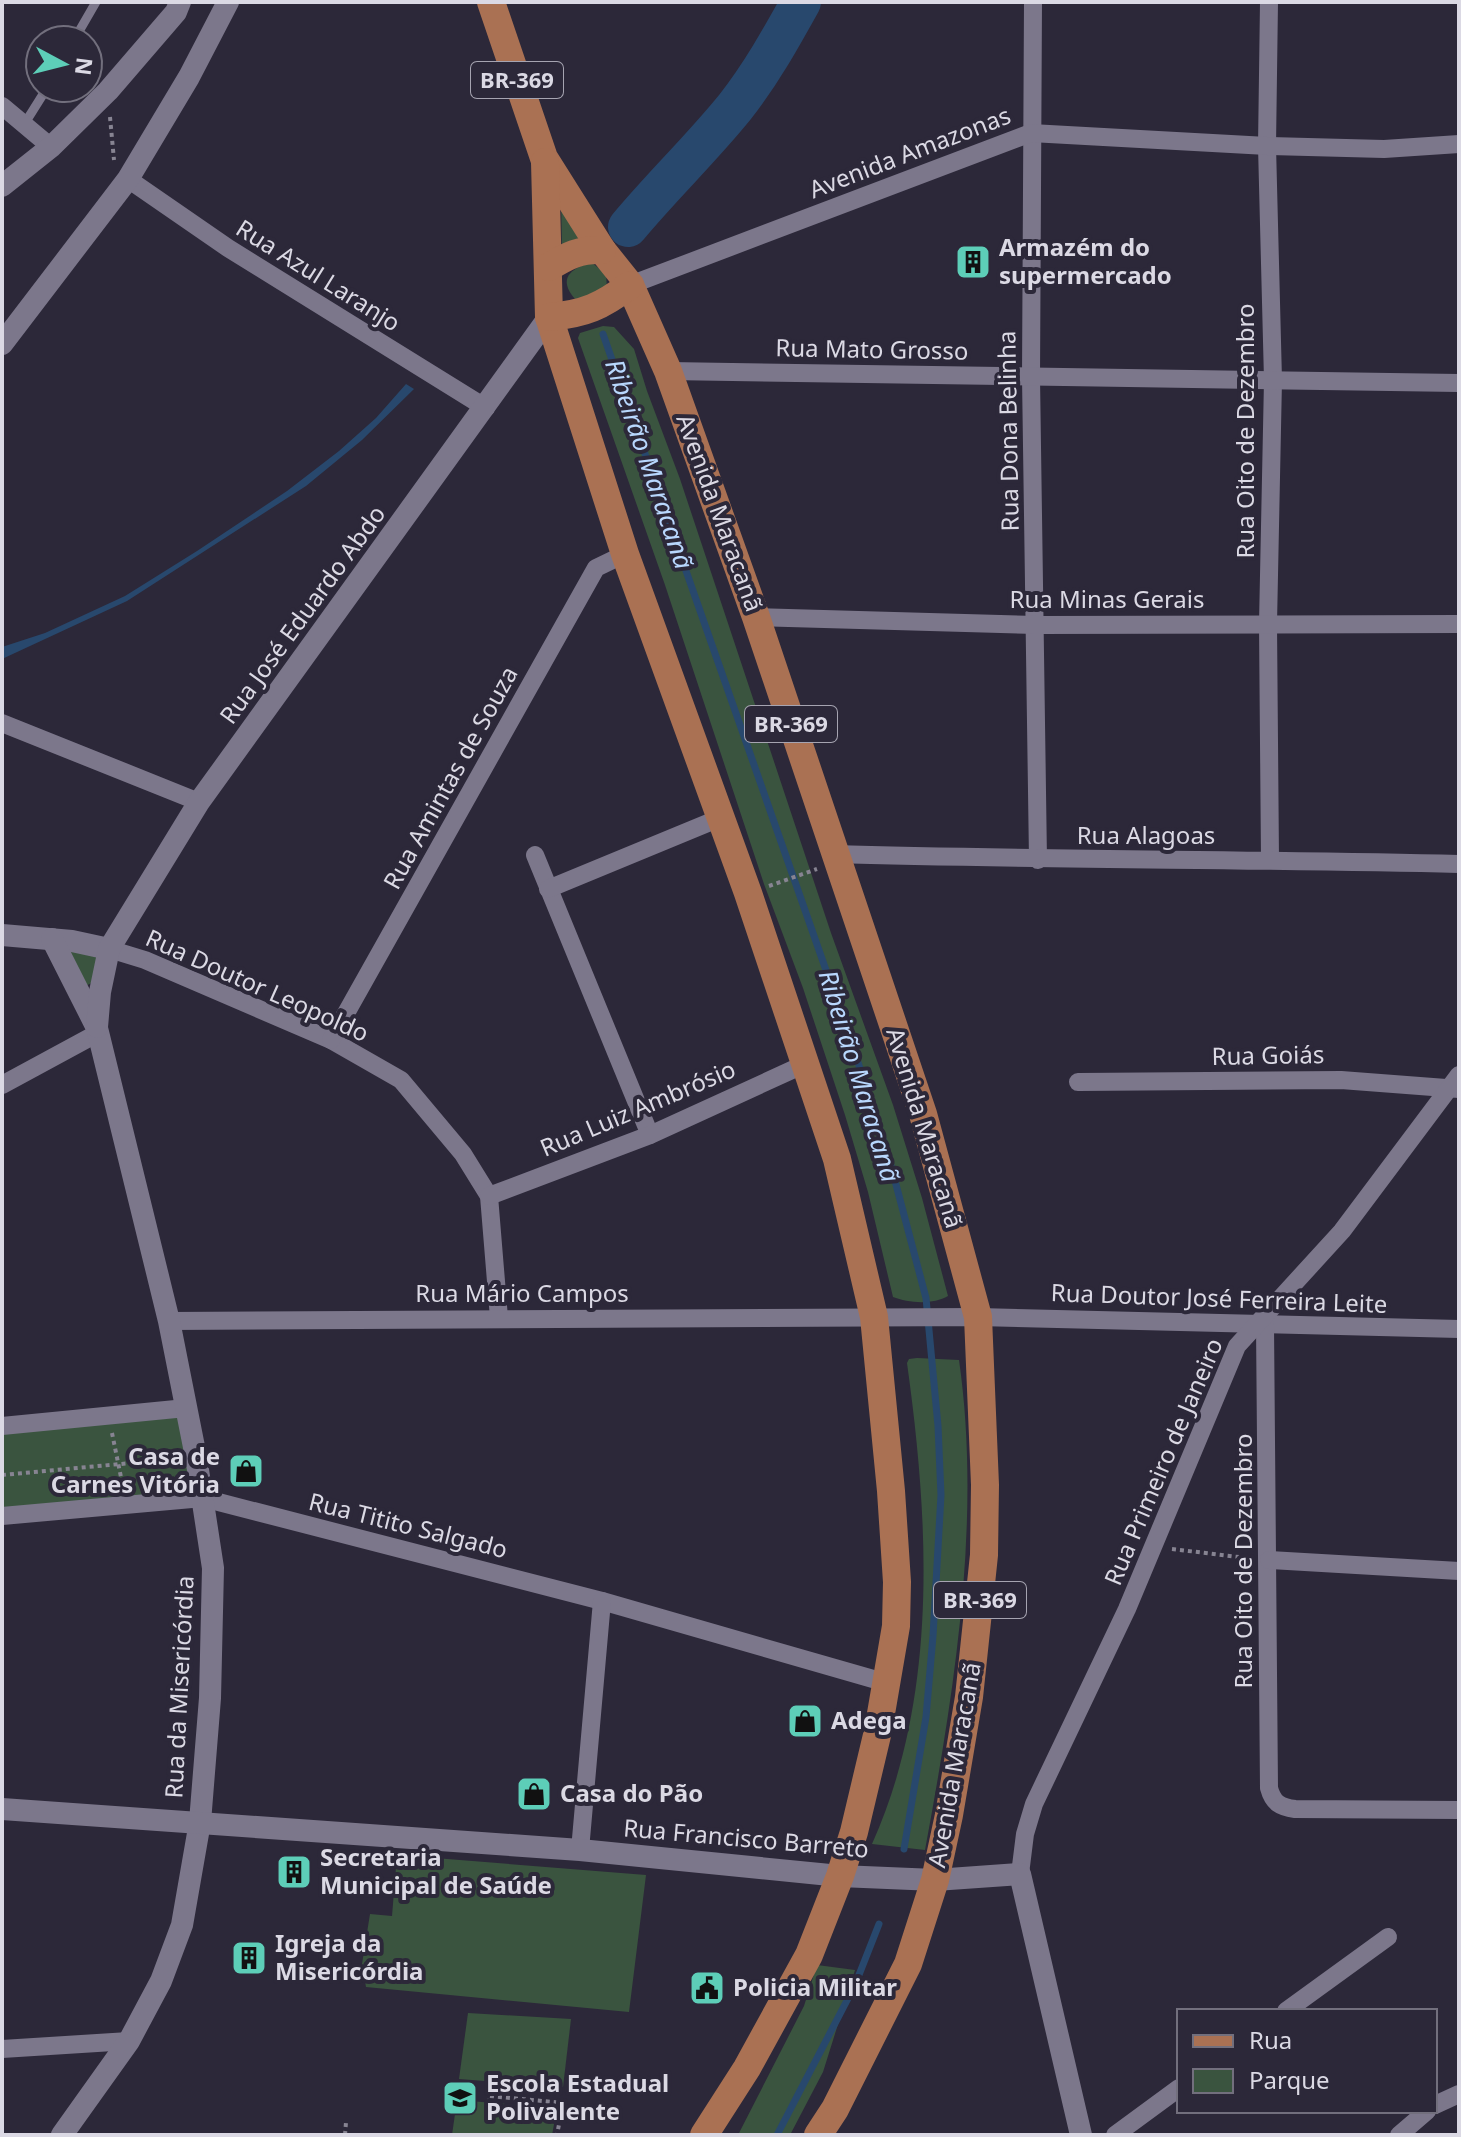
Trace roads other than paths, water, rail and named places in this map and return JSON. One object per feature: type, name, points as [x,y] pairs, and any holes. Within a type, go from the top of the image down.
[{"type":"main road","name":"Avenida Maracanã","points":[[491,2],[544,158],[602,250],[630,285],[668,371],[756,617],[825,862],[923,1114],[969,1317],[985,1485],[984,1555],[969,1697],[949,1815],[935,1880],[908,1964],[867,2049],[818,2135]]},
{"type":"main road","name":"Avenida Maracanã","points":[[544,158],[549,317],[625,554],[805,1064],[888,1317],[896,1626],[887,1683],[857,1820],[840,1876],[809,1955],[747,2068],[704,2135]]},
{"type":"main road","points":[[549,267],[584,249],[602,250]]},
{"type":"main road","points":[[549,317],[579,314],[607,302],[630,285]]},
{"type":"street","points":[[2,186],[51,147],[108,91],[176,12],[180,2]]},
{"type":"street","points":[[2,344],[128,179],[189,77],[228,2]]},
{"type":"street","name":"Rua Dona Belinha","points":[[1033,2],[1031,377],[1037,625],[1038,860]]},
{"type":"street","name":"Rua Oito de Dezembro","points":[[1269,2],[1267,146],[1273,380],[1268,624],[1270,860]]},
{"type":"street","points":[[2,106],[51,147]]},
{"type":"street","name":"Avenida Amazonas","points":[[630,285],[1031,133],[1267,146],[1384,149],[1459,144]]},
{"type":"street","name":"Rua Azul Laranjo","points":[[128,179],[228,248],[486,408]]},
{"type":"street","name":"Rua José Eduardo Abdo","points":[[109,949],[199,802],[549,317]]},
{"type":"street","name":"Rua Mato Grosso","points":[[668,371],[1459,383]]},
{"type":"street","name":"Rua Amintas de Souza","points":[[331,1040],[596,568],[625,554]]},
{"type":"street","name":"Rua Minas Gerais","points":[[756,617],[1037,625],[1459,624]]},
{"type":"street","points":[[2,723],[199,802]]},
{"type":"street","points":[[548,889],[720,818]]},
{"type":"street","points":[[535,855],[650,1135]]},
{"type":"street","name":"Rua Alagoas","points":[[825,862],[1270,860],[1459,864]]},
{"type":"street","points":[[2,935],[52,939],[109,949]]},
{"type":"street","name":"Rua da Misericórdia","points":[[52,939],[97,1031],[169,1321],[196,1457],[213,1568],[210,1698],[200,1822],[182,1925],[161,1981],[129,2041],[62,2135]]},
{"type":"street","name":"Rua Doutor Leopoldo","points":[[109,949],[145,960],[331,1040],[401,1080],[463,1154],[489,1196],[499,1318]]},
{"type":"street","name":"Rua da Misericórdia","points":[[97,1031],[100,992],[109,949]]},
{"type":"street","points":[[2,1085],[97,1031]]},
{"type":"street","name":"Rua Luiz Ambrósio","points":[[489,1196],[650,1135],[805,1064]]},
{"type":"street","name":"Rua Goiás","points":[[1078,1082],[1341,1080],[1456,1084]]},
{"type":"street","name":"Rua Primeiro de Janeiro","points":[[1020,1874],[1025,1834],[1034,1804],[1153,1547],[1237,1346],[1261,1325],[1342,1231],[1456,1084]]},
{"type":"street","name":"Rua Mário Campos","points":[[169,1321],[969,1317]]},
{"type":"street","name":"Rua Doutor José Ferreira Leite","points":[[969,1317],[1459,1329]]},
{"type":"street","name":"Rua Oito de Dezembro","points":[[1261,1325],[1269,1560],[1271,1798],[1284,1808],[1295,1809],[1459,1810]]},
{"type":"street","points":[[2,1426],[186,1408]]},
{"type":"street","name":"Rua Titito Salgado","points":[[2,1516],[203,1498],[602,1601],[887,1683]]},
{"type":"street","points":[[1269,1560],[1459,1571]]},
{"type":"street","points":[[580,1850],[602,1601]]},
{"type":"street","name":"Rua Francisco Barreto","points":[[2,1809],[580,1850],[840,1876],[935,1880],[1020,1874]]},
{"type":"street","points":[[1020,1874],[1081,2135]]},
{"type":"street","points":[[1289,2009],[1388,1937]]},
{"type":"street","points":[[2,2049],[129,2041]]},
{"type":"street","points":[[1115,2135],[1177,2089]]},
{"type":"street","points":[[1437,2104],[1459,2094]]},
{"type":"street","points":[[1399,2135],[1425,2113]]},
{"type":"lane","points":[[83,24],[96,2]]},
{"type":"lane","points":[[25,123],[37,104]]},
{"type":"water","points":[[406,384],[414,389],[362,440],[306,486],[127,601],[2,659],[2,647],[45,633],[125,596],[287,491],[376,418]]},
{"type":"waterway","name":"Ribeirão Maracanã","points":[[628,227],[735,107],[762,69],[801,2]]},
{"type":"waterway","name":"Ribeirão Maracanã","points":[[603,334],[854,1050],[889,1158],[926,1298],[941,1495],[926,1717],[904,1849]]},
{"type":"waterway","name":"Ribeirão Maracanã","points":[[777,2135],[855,1985],[879,1924]]},
{"type":"place","name":"Armazém do supermercado","points":[[973,262]]},
{"type":"place","name":"Casa de Carnes Vitória","points":[[246,1471]]},
{"type":"place","name":"Adega","points":[[805,1721]]},
{"type":"place","name":"Casa do Pão","points":[[534,1794]]},
{"type":"place","name":"Secretaria Municipal de Saúde","points":[[294,1872]]},
{"type":"place","name":"Igreja da Misericórdia","points":[[249,1958]]},
{"type":"place","name":"Policia Militar","points":[[707,1988]]},
{"type":"place","name":"Escola Estadual Polivalente","points":[[460,2098]]}]
